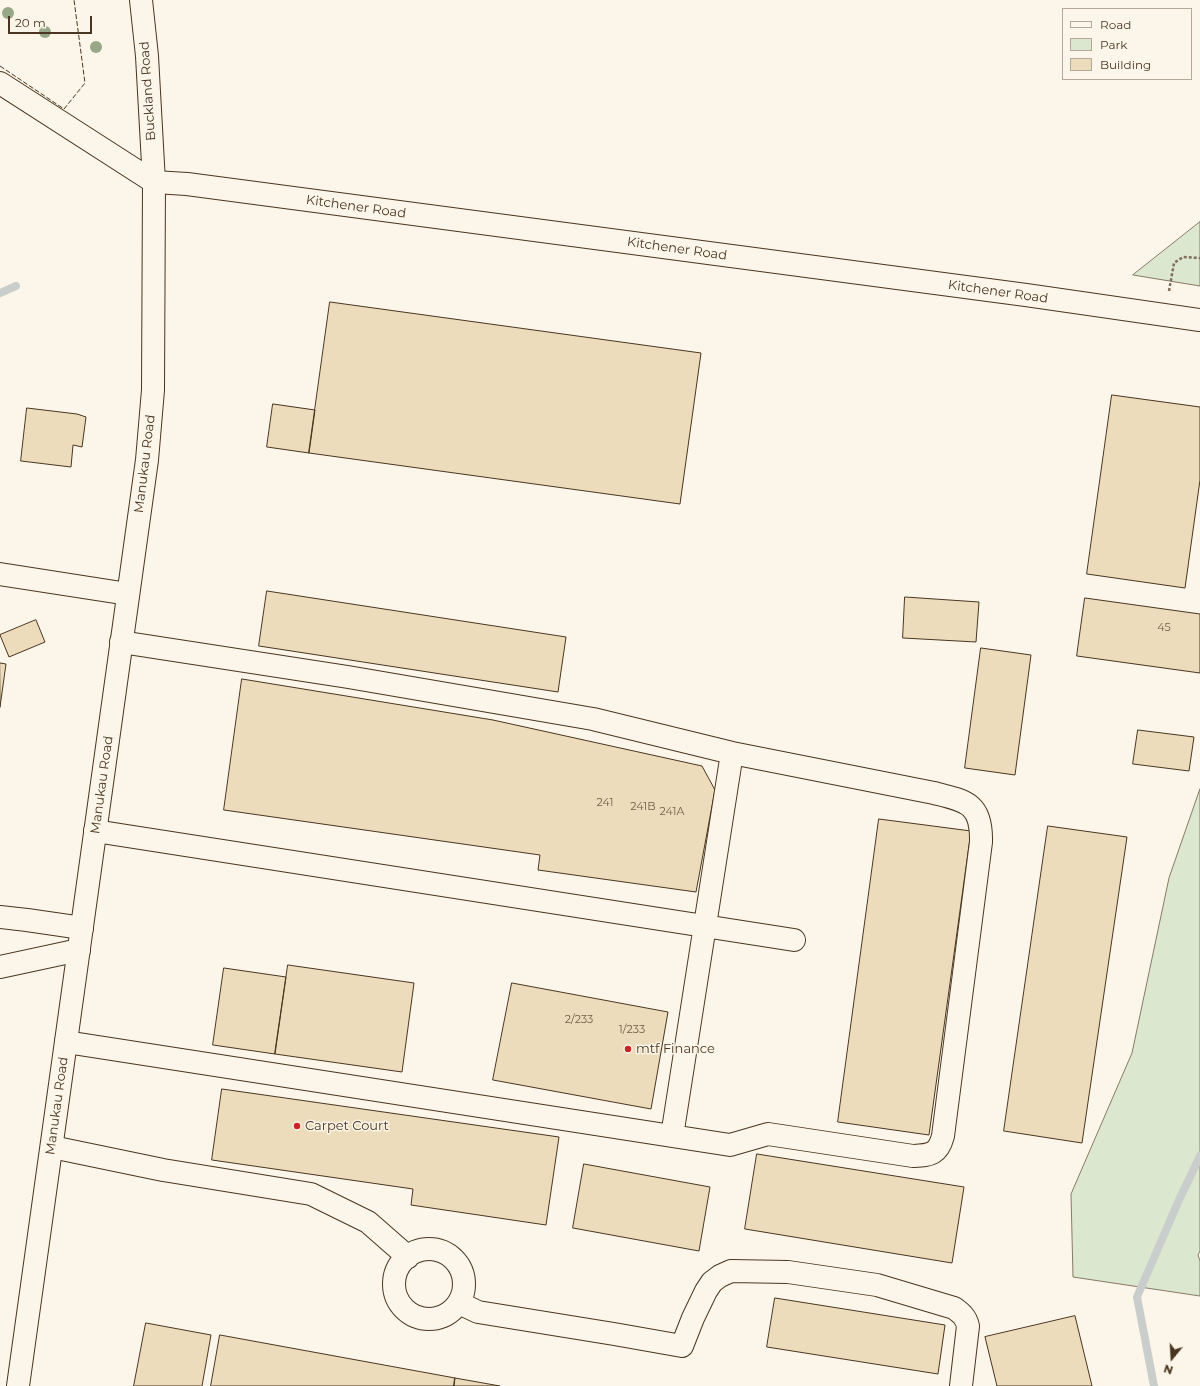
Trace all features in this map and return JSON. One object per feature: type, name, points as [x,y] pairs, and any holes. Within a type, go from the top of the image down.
[{"type":"main road","name":"Buckland Road","points":[[141,0],[147,56],[154,182]]},
{"type":"main road","points":[[0,83],[154,182]]},
{"type":"main road","name":"Kitchener Road","points":[[154,182],[187,184],[1200,320]]},
{"type":"main road","name":"Manukau Road","points":[[18,1386],[147,460],[153,390],[154,182]]},
{"type":"main road","points":[[0,574],[128,594]]},
{"type":"main road","points":[[66,1042],[730,1145],[768,1134],[913,1156],[929,1155],[940,1147],[943,1136],[982,830],[979,817],[963,800],[732,753],[593,719],[348,677],[121,642]]},
{"type":"main road","points":[[672,1136],[732,753]]},
{"type":"main road","points":[[95,831],[794,940]]},
{"type":"main road","points":[[0,917],[82,928]]},
{"type":"main road","points":[[0,967],[79,950]]},
{"type":"main road","points":[[52,1147],[163,1170],[311,1194],[368,1222],[408,1257]]},
{"type":"main road","points":[[431,1250],[443,1252],[453,1259],[461,1268],[464,1280],[464,1292],[459,1303],[451,1312],[440,1318],[428,1319],[416,1317],[406,1310],[398,1301],[395,1289],[395,1277],[400,1265],[408,1257],[419,1251],[431,1250]]},
{"type":"main road","points":[[459,1303],[478,1312],[682,1346],[706,1291],[712,1282],[731,1271],[788,1272],[877,1285],[954,1308],[963,1315],[967,1320],[968,1326],[962,1386]]},
{"type":"path","points":[[1166,315],[1174,263],[1183,257],[1200,258]]},
{"type":"green space","points":[[1200,222],[1200,286],[1133,275]]},
{"type":"green space","points":[[1200,789],[1200,1251],[1198,1255],[1200,1261],[1200,1296],[1073,1277],[1071,1194],[1132,1053],[1169,878]]},
{"type":"building","points":[[330,302],[701,353],[680,504],[309,453]]},
{"type":"building","points":[[1112,395],[1200,407],[1200,480],[1185,588],[1087,574]]},
{"type":"building","points":[[273,404],[315,410],[309,453],[267,447]]},
{"type":"building","points":[[27,408],[77,414],[86,417],[82,447],[73,445],[71,467],[21,461]]},
{"type":"building","points":[[267,591],[566,637],[558,692],[259,646]]},
{"type":"building","points":[[905,597],[979,602],[976,642],[903,638]]},
{"type":"building","points":[[1085,598],[1200,614],[1200,673],[1077,656]]},
{"type":"building","points":[[36,620],[45,642],[9,657],[0,635]]},
{"type":"building","points":[[981,648],[1031,655],[1015,775],[965,768]]},
{"type":"building","points":[[0,663],[6,664],[0,707]]},
{"type":"building","points":[[242,679],[493,720],[702,766],[715,790],[696,892],[538,870],[540,855],[224,810]]},
{"type":"building","points":[[1138,730],[1194,737],[1189,771],[1133,764]]},
{"type":"building","points":[[879,819],[971,831],[929,1135],[838,1122]]},
{"type":"building","points":[[1048,826],[1127,837],[1082,1143],[1004,1131]]},
{"type":"building","points":[[288,965],[414,983],[402,1072],[275,1054]]},
{"type":"building","points":[[224,968],[286,977],[275,1054],[213,1045]]},
{"type":"building","points":[[512,983],[668,1012],[651,1109],[493,1080]]},
{"type":"building","points":[[222,1089],[559,1137],[546,1225],[411,1205],[413,1189],[212,1160]]},
{"type":"building","points":[[757,1154],[964,1187],[952,1263],[745,1229]]},
{"type":"building","points":[[584,1164],[710,1187],[699,1251],[573,1228]]},
{"type":"building","points":[[775,1298],[945,1325],[938,1374],[767,1347]]},
{"type":"building","points":[[1075,1316],[1092,1386],[997,1386],[985,1337]]},
{"type":"building","points":[[146,1323],[211,1335],[202,1386],[134,1386]]},
{"type":"building","points":[[220,1335],[455,1378],[454,1386],[211,1386]]},
{"type":"building","points":[[455,1378],[500,1386],[454,1386]]},
{"type":"waterway","points":[[0,293],[16,286]]},
{"type":"waterway","points":[[1154,1386],[1137,1297],[1179,1200],[1200,1156]]},
{"type":"fence","points":[[0,66],[64,109],[85,83],[74,0]]},
{"type":"place","name":"mtf Finance","points":[[628,1049]]},
{"type":"place","name":"Carpet Court","points":[[297,1126]]}]
